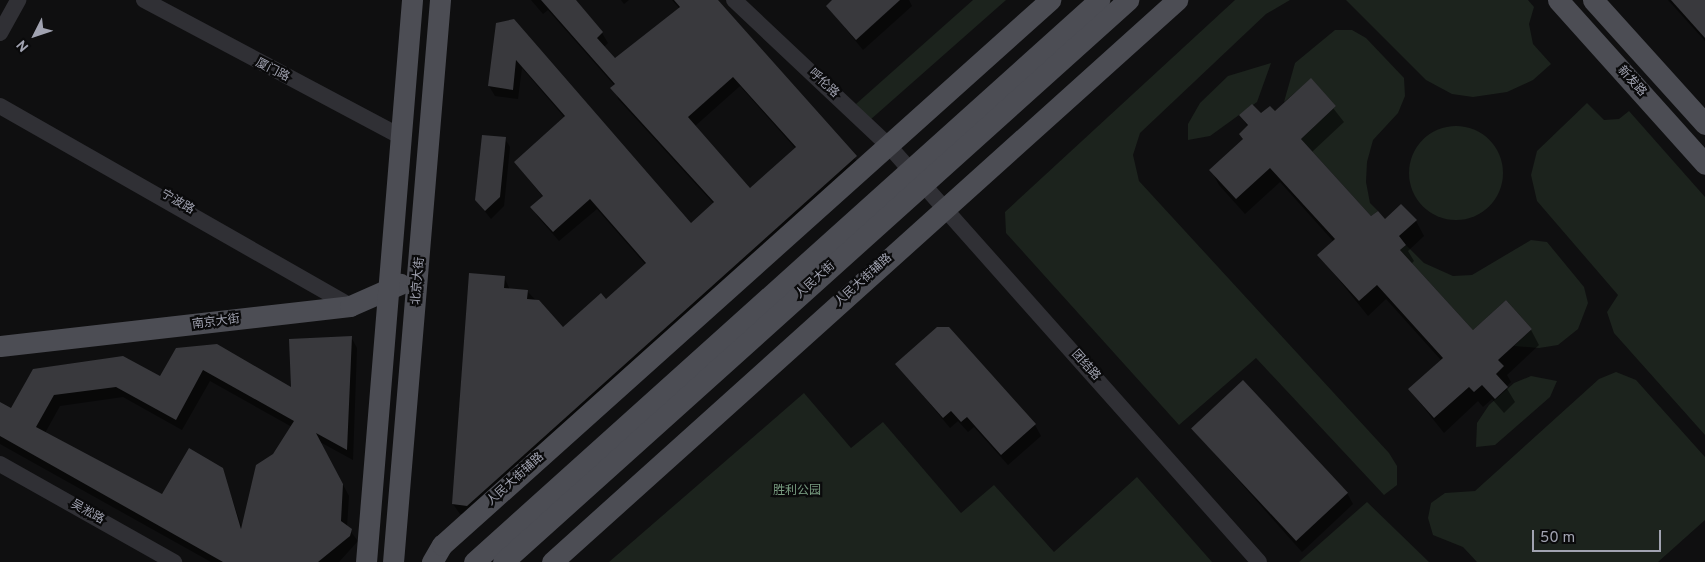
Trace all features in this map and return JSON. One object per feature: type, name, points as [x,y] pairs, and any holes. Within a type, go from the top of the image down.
[{"type":"main road","points":[[366,562],[390,292],[412,0]]},
{"type":"main road","name":"北京大街","points":[[393,562],[421,267],[440,0]]},
{"type":"main road","name":"人民大街辅路","points":[[432,562],[442,546],[1050,0]]},
{"type":"main road","name":"人民大街","points":[[503,562],[917,177],[1099,0]]},
{"type":"main road","name":"人民大街","points":[[474,562],[917,177],[1128,0]]},
{"type":"main road","name":"人民大街辅路","points":[[552,562],[1177,0]]},
{"type":"main road","name":"新发路","points":[[1558,0],[1705,164]]},
{"type":"main road","points":[[1593,0],[1705,124]]},
{"type":"main road","name":"南京大街","points":[[0,346],[350,306],[390,292],[421,267]]},
{"type":"street","points":[[0,33],[18,0]]},
{"type":"street","name":"厦门路","points":[[144,0],[402,138]]},
{"type":"street","name":"呼伦路","points":[[734,0],[888,145],[917,177]]},
{"type":"street","name":"宁波路","points":[[0,106],[350,306]]},
{"type":"street","name":"团结路","points":[[917,177],[1259,562]]},
{"type":"street","name":"吴淞路","points":[[0,464],[174,562]]},
{"type":"green space","points":[[973,0],[1006,0],[870,120],[856,104]]},
{"type":"green space","points":[[1235,0],[1290,0],[1266,14],[1140,133],[1133,155],[1139,181],[1389,453],[1397,466],[1397,485],[1384,495],[1256,358],[1179,425],[1006,233],[1005,212]]},
{"type":"green space","points":[[1346,0],[1528,0],[1534,7],[1529,24],[1533,44],[1551,64],[1533,80],[1507,92],[1473,97],[1452,94],[1426,80]]},
{"type":"green space","points":[[1335,30],[1352,30],[1366,38],[1404,78],[1405,96],[1398,113],[1373,140],[1367,162],[1366,182],[1370,203],[1378,211],[1371,216],[1301,139],[1336,106],[1311,79],[1284,102],[1295,63]]},
{"type":"green space","points":[[1271,63],[1257,102],[1210,136],[1188,140],[1188,124],[1200,103],[1228,76]]},
{"type":"green space","points":[[1587,103],[1604,120],[1619,119],[1629,111],[1705,197],[1705,435],[1614,333],[1607,312],[1618,295],[1537,201],[1531,175],[1537,151]]},
{"type":"green space","points":[[1456,126],[1474,130],[1489,140],[1499,155],[1503,173],[1499,191],[1489,206],[1474,216],[1456,220],[1438,216],[1423,206],[1413,191],[1409,173],[1413,155],[1423,140],[1438,130]]},
{"type":"green space","points":[[1531,240],[1547,242],[1584,287],[1588,303],[1578,329],[1558,345],[1539,348],[1514,346],[1532,329],[1506,300],[1473,330],[1400,250],[1406,245],[1424,263],[1453,276],[1472,275]]},
{"type":"green space","points":[[1616,372],[1636,380],[1705,457],[1705,520],[1658,562],[1477,562],[1463,547],[1433,535],[1428,518],[1431,503],[1445,493],[1475,491],[1599,379]]},
{"type":"green space","points":[[1531,376],[1557,381],[1550,397],[1495,445],[1476,447],[1477,423],[1489,405],[1514,383]]},
{"type":"green space","name":"胜利公园","points":[[804,393],[851,448],[883,422],[961,513],[994,485],[1054,552],[1137,477],[1212,562],[609,562]]},
{"type":"green space","points":[[1367,502],[1429,562],[1299,562]]},
{"type":"building","points":[[541,0],[576,0],[603,32],[597,38],[615,58],[680,7],[674,0],[718,0],[857,156],[467,506],[452,504],[469,273],[505,276],[504,288],[528,290],[527,299],[539,300],[563,327],[601,293],[606,299],[646,263],[590,199],[553,232],[530,207],[543,196],[514,162],[565,116],[516,60],[513,90],[488,86],[496,23],[514,19],[691,223],[714,202],[610,88],[615,84]],"holes":[[[733,77],[796,147],[750,188],[688,117]]]},
{"type":"building","points":[[832,0],[900,0],[856,40],[826,6]]},
{"type":"building","points":[[1671,0],[1705,0],[1705,38]]},
{"type":"building","points":[[1311,78],[1336,106],[1301,139],[1371,216],[1378,211],[1385,219],[1401,204],[1417,220],[1399,236],[1406,245],[1400,250],[1473,330],[1506,300],[1532,329],[1498,360],[1504,366],[1496,374],[1508,387],[1495,399],[1482,385],[1474,392],[1469,387],[1434,418],[1408,389],[1443,358],[1377,285],[1359,301],[1317,255],[1335,239],[1270,168],[1236,199],[1209,170],[1243,139],[1239,134],[1248,125],[1239,115],[1252,104],[1261,113],[1270,106],[1275,111]]},
{"type":"building","points":[[482,135],[506,137],[500,197],[485,211],[475,200]]},
{"type":"building","points":[[937,327],[949,327],[1036,424],[1001,455],[967,417],[961,422],[951,411],[943,418],[895,364]]},
{"type":"building","points":[[352,336],[347,450],[316,433],[343,484],[341,521],[352,529],[350,536],[318,562],[223,562],[0,436],[0,402],[11,408],[33,369],[123,356],[160,376],[176,348],[217,344],[291,387],[289,339]],"holes":[[[203,370],[294,421],[273,454],[256,465],[241,529],[223,468],[189,448],[162,494],[36,427],[54,395],[116,387],[176,420]]]},
{"type":"building","points":[[1243,380],[1348,493],[1296,541],[1191,428]]}]
